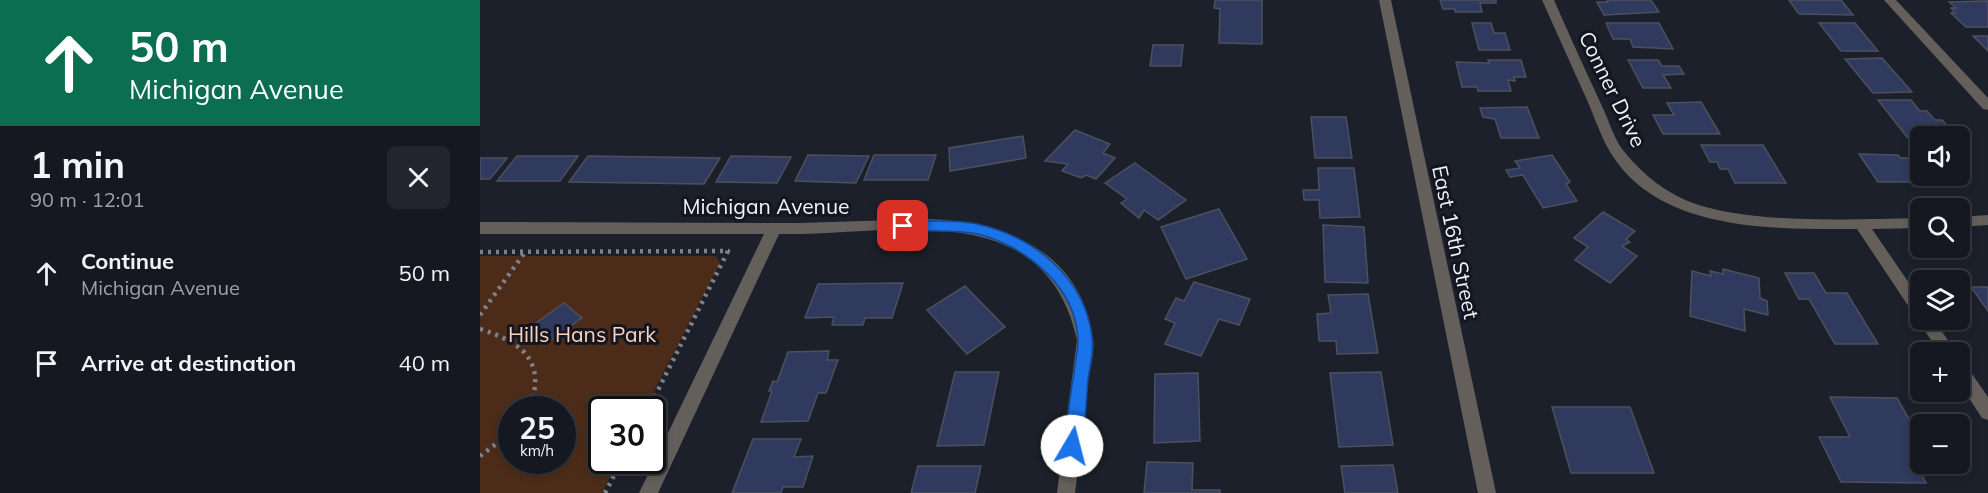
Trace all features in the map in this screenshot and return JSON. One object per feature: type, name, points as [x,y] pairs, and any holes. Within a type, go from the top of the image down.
[{"type":"street","name":"East 16th Street","points":[[1385,0],[1487,493]]},
{"type":"street","name":"Conner Drive","points":[[1548,0],[1615,149],[1629,168],[1654,189],[1689,208],[1743,221],[1910,223]]},
{"type":"street","points":[[1890,0],[1988,106]]},
{"type":"street","points":[[1970,221],[1988,220]]},
{"type":"street","points":[[1861,224],[1910,297]]},
{"type":"street","name":"Michigan Avenue","points":[[480,228],[774,229],[903,226],[974,228],[1000,235],[1025,247],[1044,261],[1074,298],[1081,318],[1085,340],[1066,493]]},
{"type":"street","points":[[648,493],[774,229]]},
{"type":"street","points":[[1970,385],[1988,412]]},
{"type":"path","points":[[480,252],[728,251],[655,396]]},
{"type":"path","points":[[480,315],[525,252]]},
{"type":"path","points":[[480,329],[503,336],[522,347],[539,380],[536,396]]},
{"type":"path","points":[[480,456],[498,442]]},
{"type":"path","points":[[605,493],[615,474]]},
{"type":"green space","name":"Hills Hans Park","points":[[480,256],[716,256],[720,263],[652,396],[588,396],[588,474],[612,474],[602,493],[480,493]]},
{"type":"building","points":[[1215,0],[1262,0],[1262,44],[1219,43],[1220,9],[1214,8]]},
{"type":"building","points":[[1440,0],[1496,0],[1496,3],[1480,3],[1482,12],[1455,12],[1455,9],[1443,9]]},
{"type":"building","points":[[1607,0],[1651,0],[1659,12],[1604,15],[1597,2],[1608,2]]},
{"type":"building","points":[[1789,0],[1841,0],[1853,15],[1799,14]]},
{"type":"building","points":[[1988,1],[1988,27],[1966,27],[1951,13],[1955,13],[1951,8],[1956,8],[1949,2]]},
{"type":"building","points":[[1472,23],[1491,23],[1494,33],[1505,33],[1510,50],[1479,50]]},
{"type":"building","points":[[1606,23],[1659,23],[1673,49],[1633,47],[1630,39],[1613,39]]},
{"type":"building","points":[[1819,23],[1855,23],[1878,51],[1841,51]]},
{"type":"building","points":[[1973,36],[1988,36],[1988,51]]},
{"type":"building","points":[[1153,45],[1183,45],[1181,66],[1150,66]]},
{"type":"building","points":[[1882,58],[1912,92],[1873,93],[1845,59]]},
{"type":"building","points":[[1488,60],[1521,60],[1526,77],[1514,77],[1515,81],[1508,80],[1511,91],[1478,91],[1477,87],[1462,87],[1456,62],[1489,63]]},
{"type":"building","points":[[1628,60],[1658,60],[1662,66],[1679,66],[1684,74],[1663,75],[1671,88],[1643,88]]},
{"type":"building","points":[[1878,100],[1911,100],[1920,111],[1927,111],[1935,120],[1942,120],[1948,126],[1910,126],[1910,137],[1907,137]]},
{"type":"building","points":[[1701,102],[1720,134],[1663,134],[1653,115],[1674,115],[1667,103]]},
{"type":"building","points":[[1527,107],[1539,138],[1501,138],[1495,119],[1483,117],[1480,108]]},
{"type":"building","points":[[1311,117],[1346,117],[1352,158],[1315,158]]},
{"type":"building","points":[[1075,130],[1110,144],[1103,153],[1115,158],[1096,179],[1086,175],[1081,178],[1062,171],[1068,164],[1045,161]]},
{"type":"building","points":[[1023,136],[1026,158],[950,171],[949,148]]},
{"type":"building","points":[[1701,145],[1763,145],[1786,183],[1735,183],[1728,169],[1720,169],[1717,162],[1710,162]]},
{"type":"building","points":[[1859,154],[1898,155],[1900,158],[1910,158],[1910,182],[1878,182]]},
{"type":"building","points":[[808,155],[869,156],[856,183],[795,181]]},
{"type":"building","points":[[874,155],[936,155],[928,180],[864,180]]},
{"type":"building","points":[[1552,155],[1570,182],[1566,184],[1577,201],[1543,208],[1523,175],[1510,177],[1506,170],[1520,168],[1515,161]]},
{"type":"building","points":[[517,156],[578,156],[560,181],[497,181]]},
{"type":"building","points":[[588,156],[720,158],[704,184],[569,182]]},
{"type":"building","points":[[731,156],[791,157],[777,183],[716,182]]},
{"type":"building","points":[[480,158],[507,158],[490,179],[480,179]]},
{"type":"building","points":[[1135,163],[1186,200],[1158,220],[1144,210],[1139,218],[1121,203],[1127,199],[1105,183]]},
{"type":"building","points":[[1318,168],[1354,168],[1360,217],[1320,218],[1319,200],[1304,200],[1303,190],[1319,190]]},
{"type":"building","points":[[1219,209],[1247,259],[1186,279],[1161,227]]},
{"type":"building","points":[[1603,212],[1635,231],[1626,239],[1630,242],[1622,246],[1637,256],[1610,283],[1575,260],[1588,247],[1574,238]]},
{"type":"building","points":[[1323,225],[1364,227],[1368,283],[1325,282]]},
{"type":"building","points":[[1723,269],[1759,278],[1760,298],[1767,301],[1768,315],[1744,309],[1745,331],[1690,316],[1692,271],[1711,276],[1710,271],[1723,274]]},
{"type":"building","points":[[1785,273],[1814,273],[1826,293],[1847,293],[1878,344],[1835,344],[1809,299],[1799,299]]},
{"type":"building","points":[[1194,282],[1250,299],[1239,325],[1219,319],[1201,356],[1165,344],[1175,323],[1165,319],[1176,298],[1184,301]]},
{"type":"building","points":[[903,283],[892,318],[865,318],[863,325],[832,325],[834,317],[805,318],[818,284]]},
{"type":"building","points":[[965,286],[1005,327],[967,354],[927,310]]},
{"type":"building","points":[[1971,287],[1988,287],[1988,311]]},
{"type":"building","points":[[1368,294],[1378,353],[1337,354],[1336,341],[1319,341],[1317,314],[1331,313],[1328,295]]},
{"type":"building","points":[[564,303],[582,318],[544,345],[526,330]]},
{"type":"building","points":[[829,351],[827,360],[838,360],[826,393],[818,393],[808,421],[761,422],[772,391],[769,391],[773,381],[777,382],[788,352]]},
{"type":"building","points":[[955,372],[999,372],[984,445],[937,446]]},
{"type":"building","points":[[1381,372],[1393,445],[1339,447],[1330,373]]},
{"type":"building","points":[[1198,373],[1200,441],[1154,443],[1155,374]]},
{"type":"building","points":[[1830,397],[1897,398],[1910,421],[1910,474],[1921,474],[1926,483],[1841,482],[1819,437],[1850,437]]},
{"type":"building","points":[[1552,407],[1630,407],[1654,473],[1571,473]]},
{"type":"building","points":[[753,439],[801,439],[794,457],[813,456],[803,487],[783,487],[781,493],[732,493]]},
{"type":"building","points":[[1147,462],[1193,463],[1192,490],[1220,490],[1220,493],[1144,493]]},
{"type":"building","points":[[1393,465],[1398,493],[1345,493],[1341,466]]},
{"type":"building","points":[[918,466],[981,466],[975,493],[911,493]]},
{"type":"route","points":[[903,226],[974,228],[1000,235],[1035,254],[1058,276],[1074,298],[1085,340],[1072,446]]}]
